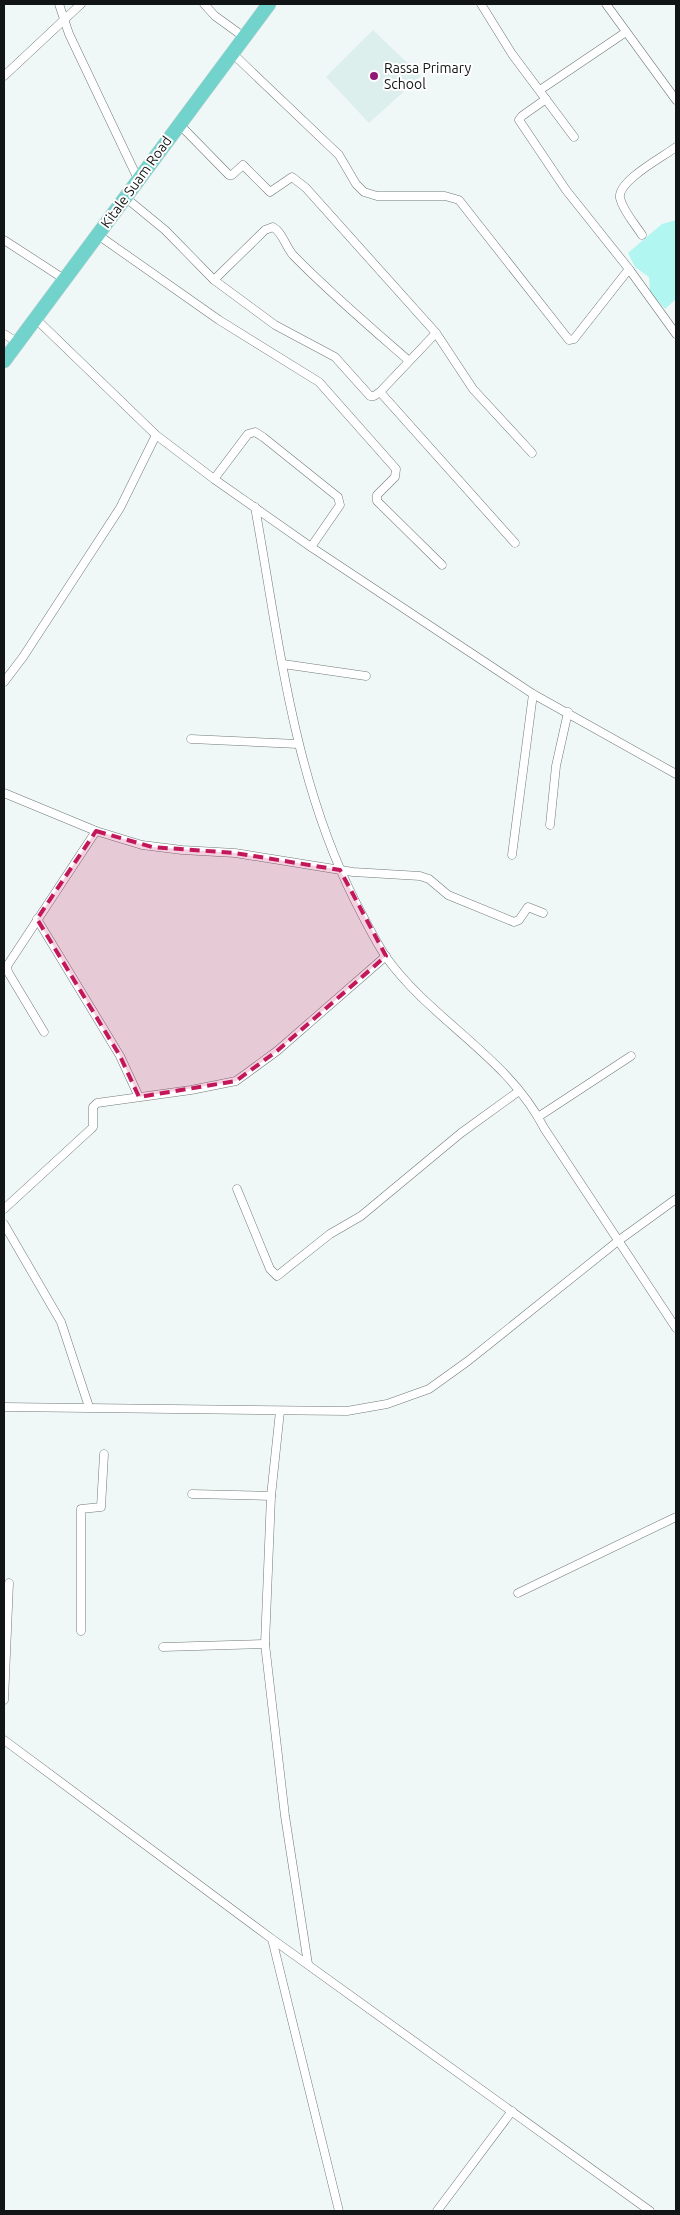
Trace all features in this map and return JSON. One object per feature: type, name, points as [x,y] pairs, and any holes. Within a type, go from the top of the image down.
[{"type":"highway","name":"Kitale Suam Road","points":[[4,361],[268,4]]},
{"type":"street","points":[[59,4],[97,94],[138,179]]},
{"type":"street","points":[[4,76],[81,4]]},
{"type":"street","points":[[204,4],[215,16],[244,37]]},
{"type":"street","points":[[481,4],[512,54],[574,137]]},
{"type":"street","points":[[606,4],[676,100]]},
{"type":"street","points":[[540,90],[626,32]]},
{"type":"street","points":[[232,53],[339,155],[356,184],[364,192],[389,197],[445,196],[459,200],[569,340],[574,339],[629,269]]},
{"type":"street","points":[[546,98],[519,120],[566,190],[629,269],[676,334]]},
{"type":"street","points":[[179,124],[229,175],[232,175],[244,165],[272,193],[289,178],[294,178],[364,251],[436,333],[473,390],[532,453]]},
{"type":"street","points":[[642,236],[623,207],[620,188],[628,180],[676,147]]},
{"type":"street","points":[[126,198],[165,230],[214,280],[275,325],[335,357],[370,396],[380,392],[408,360],[436,333]]},
{"type":"street","points":[[214,280],[265,230],[273,226],[278,230],[291,253],[358,317],[408,360]]},
{"type":"street","points":[[98,235],[220,320],[322,384],[396,469],[395,477],[377,495],[377,501],[442,565]]},
{"type":"street","points":[[4,240],[64,279]]},
{"type":"street","points":[[35,318],[156,435],[214,479],[311,547],[533,694],[676,774]]},
{"type":"street","points":[[4,334],[17,342]]},
{"type":"street","points":[[380,392],[515,543]]},
{"type":"street","points":[[214,479],[248,434],[255,432],[263,437],[338,497],[340,505],[311,547]]},
{"type":"street","points":[[4,682],[23,657],[120,508],[156,435]]},
{"type":"street","points":[[254,507],[298,744],[316,810],[340,870],[374,938],[402,978],[496,1064],[530,1102],[618,1241],[676,1328]]},
{"type":"street","points":[[283,664],[366,676]]},
{"type":"street","points":[[512,855],[533,694]]},
{"type":"street","points":[[550,825],[556,766],[568,712]]},
{"type":"street","points":[[190,739],[298,744]]},
{"type":"street","points":[[4,793],[96,831],[152,847],[235,852],[340,870],[429,878],[448,895],[514,922],[519,920],[528,907],[543,913]]},
{"type":"street","points":[[44,1032],[8,972],[7,966],[96,831]]},
{"type":"street","points":[[37,919],[120,1056],[139,1097]]},
{"type":"street","points":[[4,1209],[91,1129],[95,1105],[103,1101],[191,1090],[236,1081],[277,1051],[386,956]]},
{"type":"street","points":[[538,1117],[631,1056]]},
{"type":"street","points":[[237,1189],[270,1269],[277,1276],[330,1234],[361,1216],[461,1134],[519,1091]]},
{"type":"street","points":[[4,1407],[347,1411],[387,1404],[429,1388],[468,1361],[618,1241],[676,1198]]},
{"type":"street","points":[[4,1224],[61,1322],[90,1407]]},
{"type":"street","points":[[280,1411],[271,1496],[265,1644],[285,1816],[308,1964]]},
{"type":"street","points":[[81,1631],[81,1509],[101,1507],[104,1454]]},
{"type":"street","points":[[192,1494],[271,1496]]},
{"type":"street","points":[[518,1593],[676,1517]]},
{"type":"street","points":[[4,1700],[9,1583]]},
{"type":"street","points":[[163,1646],[265,1644]]},
{"type":"street","points":[[4,1740],[272,1939],[650,2211]]},
{"type":"street","points":[[272,1939],[339,2211]]},
{"type":"street","points":[[437,2211],[512,2111]]},
{"type":"highlighted area","points":[[96,831],[152,847],[235,853],[340,870],[386,956],[277,1051],[236,1081],[139,1097],[120,1056],[37,919]]},
{"type":"shaded area","name":"Rassa Primary School","points":[[373,30],[421,76],[369,123],[326,77]]},
{"type":"shaded area","points":[[676,220],[676,299],[665,309],[650,292],[649,277],[635,267],[628,253],[662,224]]},
{"type":"place","name":"Rassa Primary School","points":[[374,76]]}]
